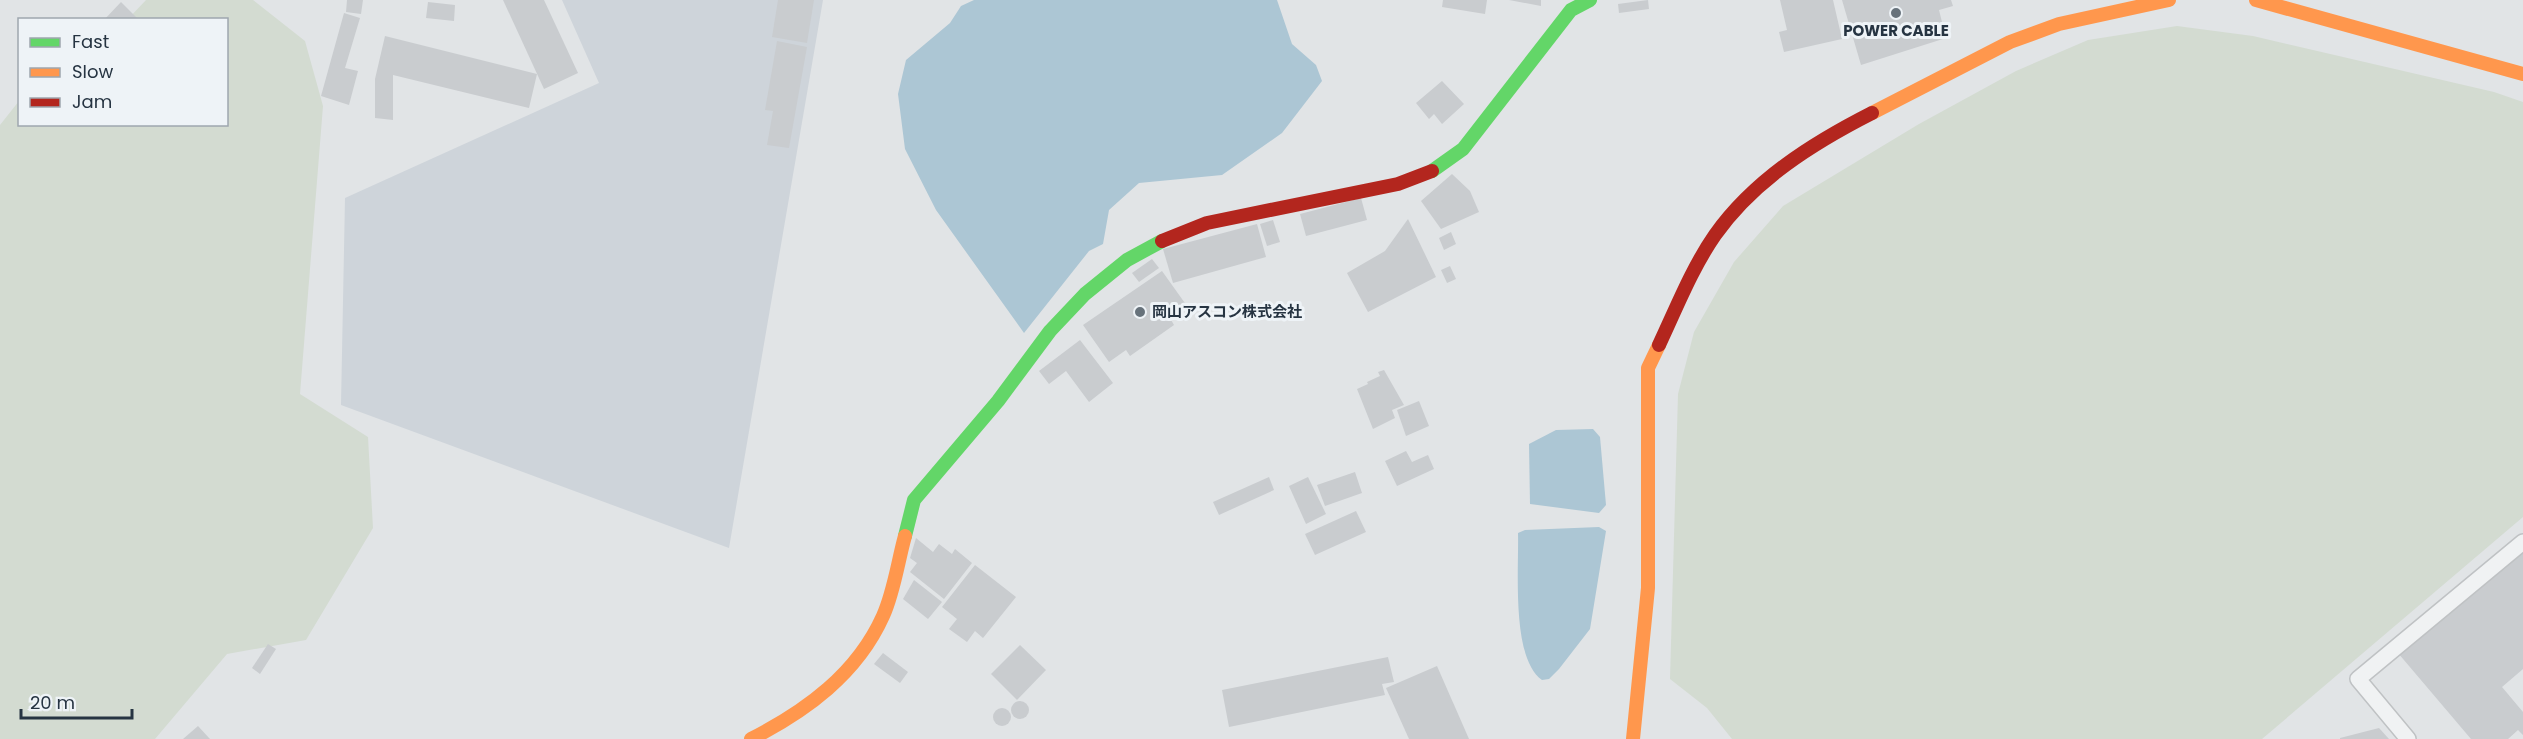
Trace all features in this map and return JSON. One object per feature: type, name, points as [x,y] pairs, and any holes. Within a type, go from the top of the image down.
[{"type":"street","points":[[751,739],[788,720],[822,696],[859,659],[884,615],[914,500],[998,401],[1050,331],[1085,294],[1127,260],[1171,236],[1207,224],[1398,184],[1436,169],[1463,149],[1570,10],[1590,0]]},
{"type":"street","points":[[1633,739],[1648,588],[1648,368],[1680,300],[1715,235],[1770,175],[1843,128],[2010,42],[2059,24],[2169,0]]},
{"type":"street","points":[[2256,0],[2523,74]]},
{"type":"lane","points":[[2408,739],[2358,679],[2523,542]]},
{"type":"shaded area","points":[[146,0],[253,0],[305,41],[323,106],[300,394],[368,437],[373,528],[306,640],[227,654],[155,739],[0,739],[0,125],[18,102],[18,126],[228,126],[228,18],[129,18]]},
{"type":"shaded area","points":[[562,0],[823,0],[729,548],[341,405],[345,198],[599,83]]},
{"type":"shaded area","points":[[2177,26],[2253,36],[2494,92],[2523,102],[2523,517],[2262,739],[1732,739],[1707,708],[1670,679],[1678,394],[1694,332],[1734,262],[1783,206],[1919,124],[2016,71],[2088,40]]},
{"type":"water","points":[[974,0],[1277,0],[1292,44],[1316,65],[1322,81],[1282,133],[1222,175],[1139,183],[1109,210],[1103,244],[1089,251],[1024,333],[936,210],[905,149],[898,94],[906,60],[950,23],[961,6]]},
{"type":"water","points":[[1593,429],[1600,437],[1606,505],[1599,513],[1530,504],[1529,444],[1556,430]]},
{"type":"water","points":[[1599,527],[1606,531],[1590,629],[1559,669],[1549,679],[1542,680],[1532,669],[1525,653],[1521,634],[1518,533],[1525,530]]},
{"type":"building","points":[[347,0],[363,0],[361,14],[346,12]]},
{"type":"building","points":[[503,0],[544,0],[578,73],[544,89]]},
{"type":"building","points":[[778,0],[814,0],[807,43],[772,37]]},
{"type":"building","points":[[1443,0],[1487,0],[1485,14],[1442,7]]},
{"type":"building","points":[[1509,0],[1541,0],[1541,6]]},
{"type":"building","points":[[1648,0],[1649,9],[1619,13],[1618,4]]},
{"type":"building","points":[[1780,0],[1833,0],[1842,39],[1784,52],[1779,32],[1787,30]]},
{"type":"building","points":[[1842,0],[1951,0],[1953,6],[1939,10],[1946,38],[1861,65]]},
{"type":"building","points":[[121,2],[137,18],[106,18]]},
{"type":"building","points":[[428,2],[455,5],[454,21],[426,18]]},
{"type":"building","points":[[344,13],[360,18],[345,68],[358,71],[349,105],[321,96]]},
{"type":"building","points":[[385,36],[537,74],[529,108],[393,75],[393,120],[375,118],[375,79]]},
{"type":"building","points":[[777,41],[807,47],[789,148],[767,145],[773,111],[765,110]]},
{"type":"building","points":[[1442,81],[1464,104],[1442,124],[1434,114],[1429,119],[1416,103]]},
{"type":"building","points":[[1452,174],[1470,191],[1479,212],[1441,229],[1421,201]]},
{"type":"building","points":[[1361,198],[1367,220],[1306,236],[1300,214]]},
{"type":"building","points":[[1408,219],[1436,277],[1368,312],[1347,273],[1385,251]]},
{"type":"building","points":[[1273,220],[1280,242],[1267,246],[1260,224]]},
{"type":"building","points":[[1257,224],[1266,257],[1173,283],[1163,249]]},
{"type":"building","points":[[1451,232],[1456,244],[1444,250],[1439,238]]},
{"type":"building","points":[[1152,259],[1159,268],[1139,282],[1132,273]]},
{"type":"building","points":[[1450,266],[1456,279],[1447,283],[1441,270]]},
{"type":"building","name":"岡山アスコン株式会社","points":[[1162,271],[1187,306],[1170,318],[1174,325],[1130,356],[1126,350],[1109,362],[1083,325]]},
{"type":"building","points":[[1080,340],[1113,383],[1089,402],[1066,371],[1049,384],[1039,371]]},
{"type":"building","points":[[1384,370],[1404,405],[1392,410],[1395,418],[1373,429],[1357,389],[1380,376],[1378,372]]},
{"type":"building","points":[[1419,401],[1429,426],[1406,436],[1397,410]]},
{"type":"building","points":[[1406,451],[1412,462],[1428,455],[1434,469],[1397,486],[1385,461]]},
{"type":"building","points":[[1355,472],[1362,493],[1325,506],[1317,485]]},
{"type":"building","points":[[1269,477],[1274,490],[1219,515],[1213,502]]},
{"type":"building","points":[[1308,477],[1326,514],[1306,524],[1289,486]]},
{"type":"building","points":[[1356,511],[1366,532],[1315,555],[1305,534]]},
{"type":"building","points":[[916,538],[933,552],[939,544],[952,554],[955,549],[972,563],[944,599],[910,572],[917,563],[910,558]]},
{"type":"building","points":[[2523,547],[2523,669],[2502,687],[2523,712],[2523,735],[2518,730],[2508,739],[2471,739],[2398,653]]},
{"type":"building","points":[[975,565],[1016,597],[983,638],[975,631],[967,642],[949,629],[957,619],[942,607]]},
{"type":"building","points":[[914,580],[942,602],[928,619],[903,599]]},
{"type":"building","points":[[268,644],[276,649],[260,674],[252,668]]},
{"type":"building","points":[[1020,645],[1046,670],[1017,700],[991,674]]},
{"type":"building","points":[[883,653],[908,672],[900,683],[874,664]]},
{"type":"building","points":[[1388,657],[1394,682],[1382,684],[1385,695],[1229,727],[1222,690]]},
{"type":"building","points":[[1437,666],[1469,739],[1409,739],[1386,688]]},
{"type":"building","points":[[1016,701],[1024,701],[1029,706],[1027,717],[1016,719],[1011,714],[1011,706]]},
{"type":"building","points":[[998,708],[1006,708],[1011,713],[1009,724],[998,726],[993,721],[993,713]]},
{"type":"building","points":[[198,726],[210,739],[183,739]]},
{"type":"building","points":[[2379,728],[2389,739],[2340,739],[2340,738]]},
{"type":"traffic: fast","points":[[1432,171],[1463,149],[1571,10],[1590,0]]},
{"type":"traffic: fast","points":[[905,536],[914,500],[998,401],[1050,331],[1085,294],[1127,260],[1162,241]]},
{"type":"traffic: slow","points":[[1872,113],[2010,42],[2059,24],[2169,0]]},
{"type":"traffic: slow","points":[[2256,0],[2523,74]]},
{"type":"traffic: slow","points":[[1633,739],[1648,588],[1648,368],[1659,345]]},
{"type":"traffic: slow","points":[[751,739],[810,703],[828,689],[859,656],[872,637],[887,607],[905,536]]},
{"type":"traffic: jam","points":[[1659,345],[1699,261],[1731,215],[1766,180],[1786,165],[1828,137],[1872,113]]},
{"type":"traffic: jam","points":[[1162,241],[1207,223],[1398,184],[1432,171]]},
{"type":"place","name":"POWER CABLE","points":[[1896,13]]},
{"type":"place","name":"岡山アスコン株式会社","points":[[1140,312]]}]
